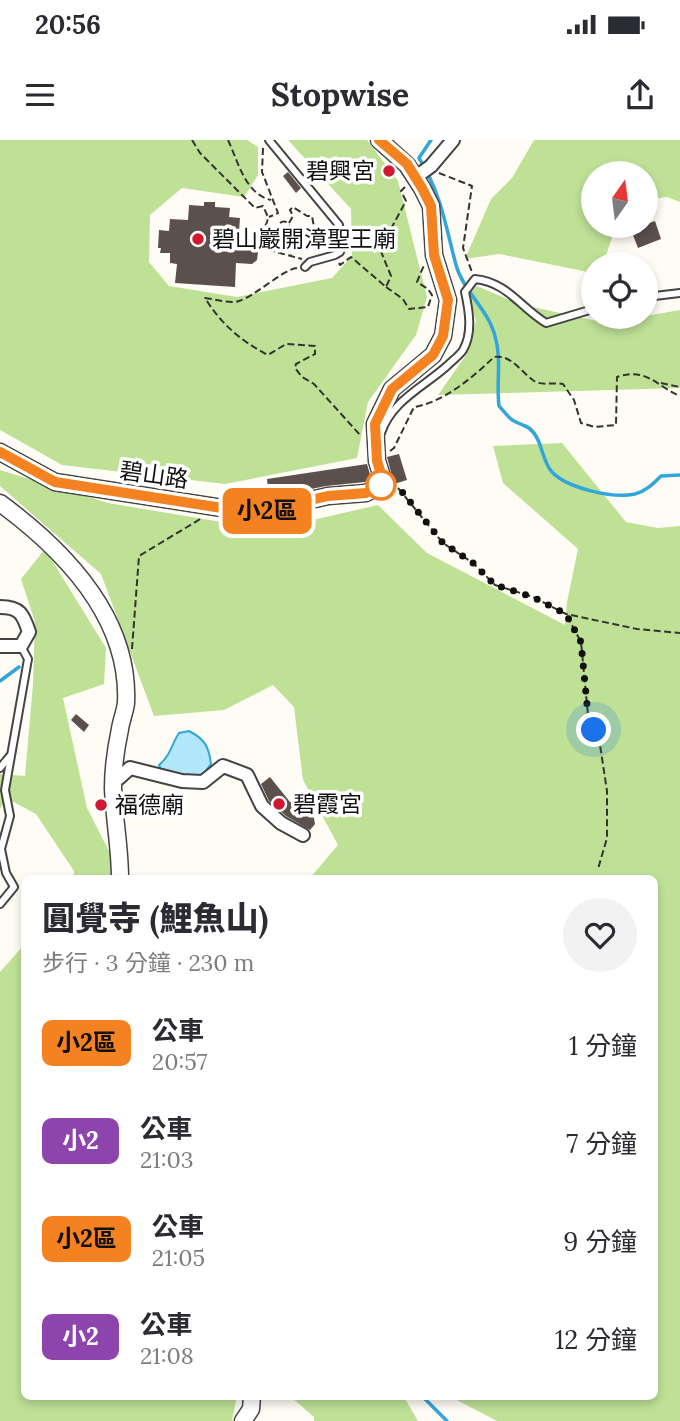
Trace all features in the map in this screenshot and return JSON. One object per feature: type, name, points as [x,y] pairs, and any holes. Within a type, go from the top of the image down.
[{"type":"street","points":[[379,140],[407,164],[431,206],[434,255],[448,300],[443,336],[433,355],[392,389],[375,424],[376,453],[384,483]]},
{"type":"street","points":[[416,177],[431,166],[453,140]]},
{"type":"street","name":"碧山路","points":[[0,452],[55,482],[254,513],[328,496],[366,493],[384,483]]},
{"type":"street","points":[[0,503],[20,518],[88,585],[114,631],[124,671],[126,705],[119,730],[113,780],[120,875]]},
{"type":"street","points":[[0,607],[12,607],[21,613],[29,632],[21,646],[0,646]]},
{"type":"street","points":[[113,780],[130,768],[182,781],[203,782],[223,766],[247,775],[262,806],[281,823],[303,835]]},
{"type":"street","points":[[243,1421],[251,1409],[252,1400]]},
{"type":"lane","points":[[266,141],[339,225],[342,246],[335,255],[304,263]]},
{"type":"lane","points":[[376,453],[385,421],[406,396],[434,378],[463,350],[471,316],[465,292],[473,282],[488,281],[502,288],[518,299],[530,314],[546,323],[581,313]]},
{"type":"lane","points":[[658,296],[680,293]]},
{"type":"lane","points":[[0,904],[13,887],[6,873],[1,849],[10,816],[5,790],[28,659],[21,646]]},
{"type":"lane","points":[[0,768],[11,754]]},
{"type":"path","points":[[192,140],[200,153],[255,208],[263,206],[268,217],[265,227],[260,231],[251,231],[249,238],[265,249],[304,263]]},
{"type":"path","points":[[228,140],[251,188],[267,200],[272,200]]},
{"type":"path","points":[[266,141],[262,172],[278,213],[268,217]]},
{"type":"path","points":[[431,166],[444,176],[472,186],[463,248],[473,282]]},
{"type":"path","points":[[386,287],[391,276],[380,249],[407,201],[401,191],[416,177]]},
{"type":"path","points":[[291,257],[287,232],[293,216],[290,210],[293,207],[307,216],[312,216],[314,227],[334,243]]},
{"type":"path","points":[[287,232],[281,232],[279,225],[282,222],[289,223]]},
{"type":"path","points":[[290,228],[326,247]]},
{"type":"path","points":[[335,255],[340,265],[351,257],[397,293],[410,309],[428,307],[432,295],[417,282],[427,258]]},
{"type":"path","points":[[291,269],[236,303],[205,298],[218,319],[248,344],[268,355],[286,344],[315,346],[315,354],[296,364],[295,368],[302,377],[314,384],[376,453],[394,448],[414,407],[428,405],[453,391],[494,357],[501,356],[516,364],[541,384],[563,384],[574,400],[581,423],[595,427],[617,425],[617,377],[629,373],[645,376],[680,397]]},
{"type":"path","points":[[660,383],[680,387]]},
{"type":"path","points":[[384,483],[399,488],[443,543],[473,563],[495,585],[533,597],[566,614],[638,629],[680,633]]},
{"type":"path","points":[[136,610],[139,556],[220,508]]},
{"type":"path","points":[[566,614],[581,642],[588,715],[600,745],[607,792],[607,838],[598,870]]},
{"type":"green space","points":[[0,140],[247,140],[258,147],[258,175],[244,197],[182,188],[150,215],[149,262],[169,286],[237,297],[332,278],[352,256],[351,209],[288,140],[367,140],[398,181],[427,297],[416,335],[368,402],[357,458],[225,484],[62,465],[0,430]]},
{"type":"green space","points":[[534,140],[680,140],[680,202],[667,197],[658,198],[658,161],[581,161],[581,238],[612,238],[607,252],[581,252],[581,271],[499,254],[465,259],[491,199],[512,178]]},
{"type":"green space","points":[[477,286],[519,304],[581,318],[581,329],[658,329],[658,314],[680,310],[680,388],[438,395],[466,355],[476,321],[468,295]]},
{"type":"green space","points":[[562,443],[626,522],[658,528],[680,526],[680,1421],[497,1421],[457,1400],[658,1400],[658,875],[313,875],[338,845],[303,780],[294,707],[273,685],[224,710],[154,716],[101,574],[0,486],[0,470],[108,503],[269,530],[378,505],[427,553],[565,625],[578,549],[503,483],[493,446]]},
{"type":"green space","points":[[45,549],[106,648],[104,684],[63,698],[87,808],[117,867],[116,875],[73,875],[74,871],[36,814],[6,798],[0,809],[0,774],[25,776],[35,622],[21,579]]},
{"type":"green space","points":[[21,948],[21,1400],[236,1400],[232,1421],[0,1421],[0,972]]},
{"type":"green space","points":[[294,1400],[406,1400],[418,1421],[314,1421],[314,1417]]},
{"type":"water","points":[[189,731],[205,744],[211,764],[202,776],[164,777],[159,765],[179,733]]},
{"type":"building","points":[[288,172],[301,188],[296,193],[283,176]]},
{"type":"building","name":"碧山巖開漳聖王廟","points":[[204,202],[215,202],[215,207],[230,208],[229,217],[240,218],[238,245],[253,247],[258,252],[257,260],[252,264],[236,263],[235,287],[175,283],[177,264],[170,263],[170,253],[160,253],[161,248],[158,248],[159,230],[169,231],[170,219],[188,220],[189,205],[204,206]]},
{"type":"building","points":[[658,230],[661,239],[638,248],[634,238],[658,238]]},
{"type":"building","points":[[399,454],[407,480],[394,484],[387,457]]},
{"type":"building","points":[[367,464],[371,478],[365,482],[301,491],[300,485],[268,489],[267,479]]},
{"type":"building","points":[[76,714],[89,725],[84,732],[71,720]]},
{"type":"building","name":"碧霞宮","points":[[270,777],[290,802],[313,813],[315,824],[310,830],[286,816],[269,801],[261,784]]},
{"type":"waterway","points":[[431,140],[419,158],[438,198],[459,274],[492,326],[498,354],[499,406],[512,420],[534,433],[548,467],[568,483],[603,493],[626,495],[643,491],[661,476],[680,475]]},
{"type":"waterway","points":[[0,681],[19,667]]},
{"type":"waterway","points":[[426,1400],[447,1421]]},
{"type":"bus line","name":"小2區","points":[[0,452],[55,482],[254,513],[328,496],[366,493],[384,483],[377,461],[375,424],[392,389],[433,355],[443,336],[448,300],[434,255],[431,206],[407,164],[379,140]]},
{"type":"place","name":"碧興宮","points":[[389,171]]},
{"type":"place","name":"碧山巖開漳聖王廟","points":[[198,239]]},
{"type":"place","name":"碧霞宮","points":[[279,804]]},
{"type":"place","name":"福德廟","points":[[101,805]]},
{"type":"route","points":[[381,485],[384,483],[399,488],[443,543],[473,563],[495,585],[533,597],[566,614],[581,642],[588,715],[594,730]]}]
